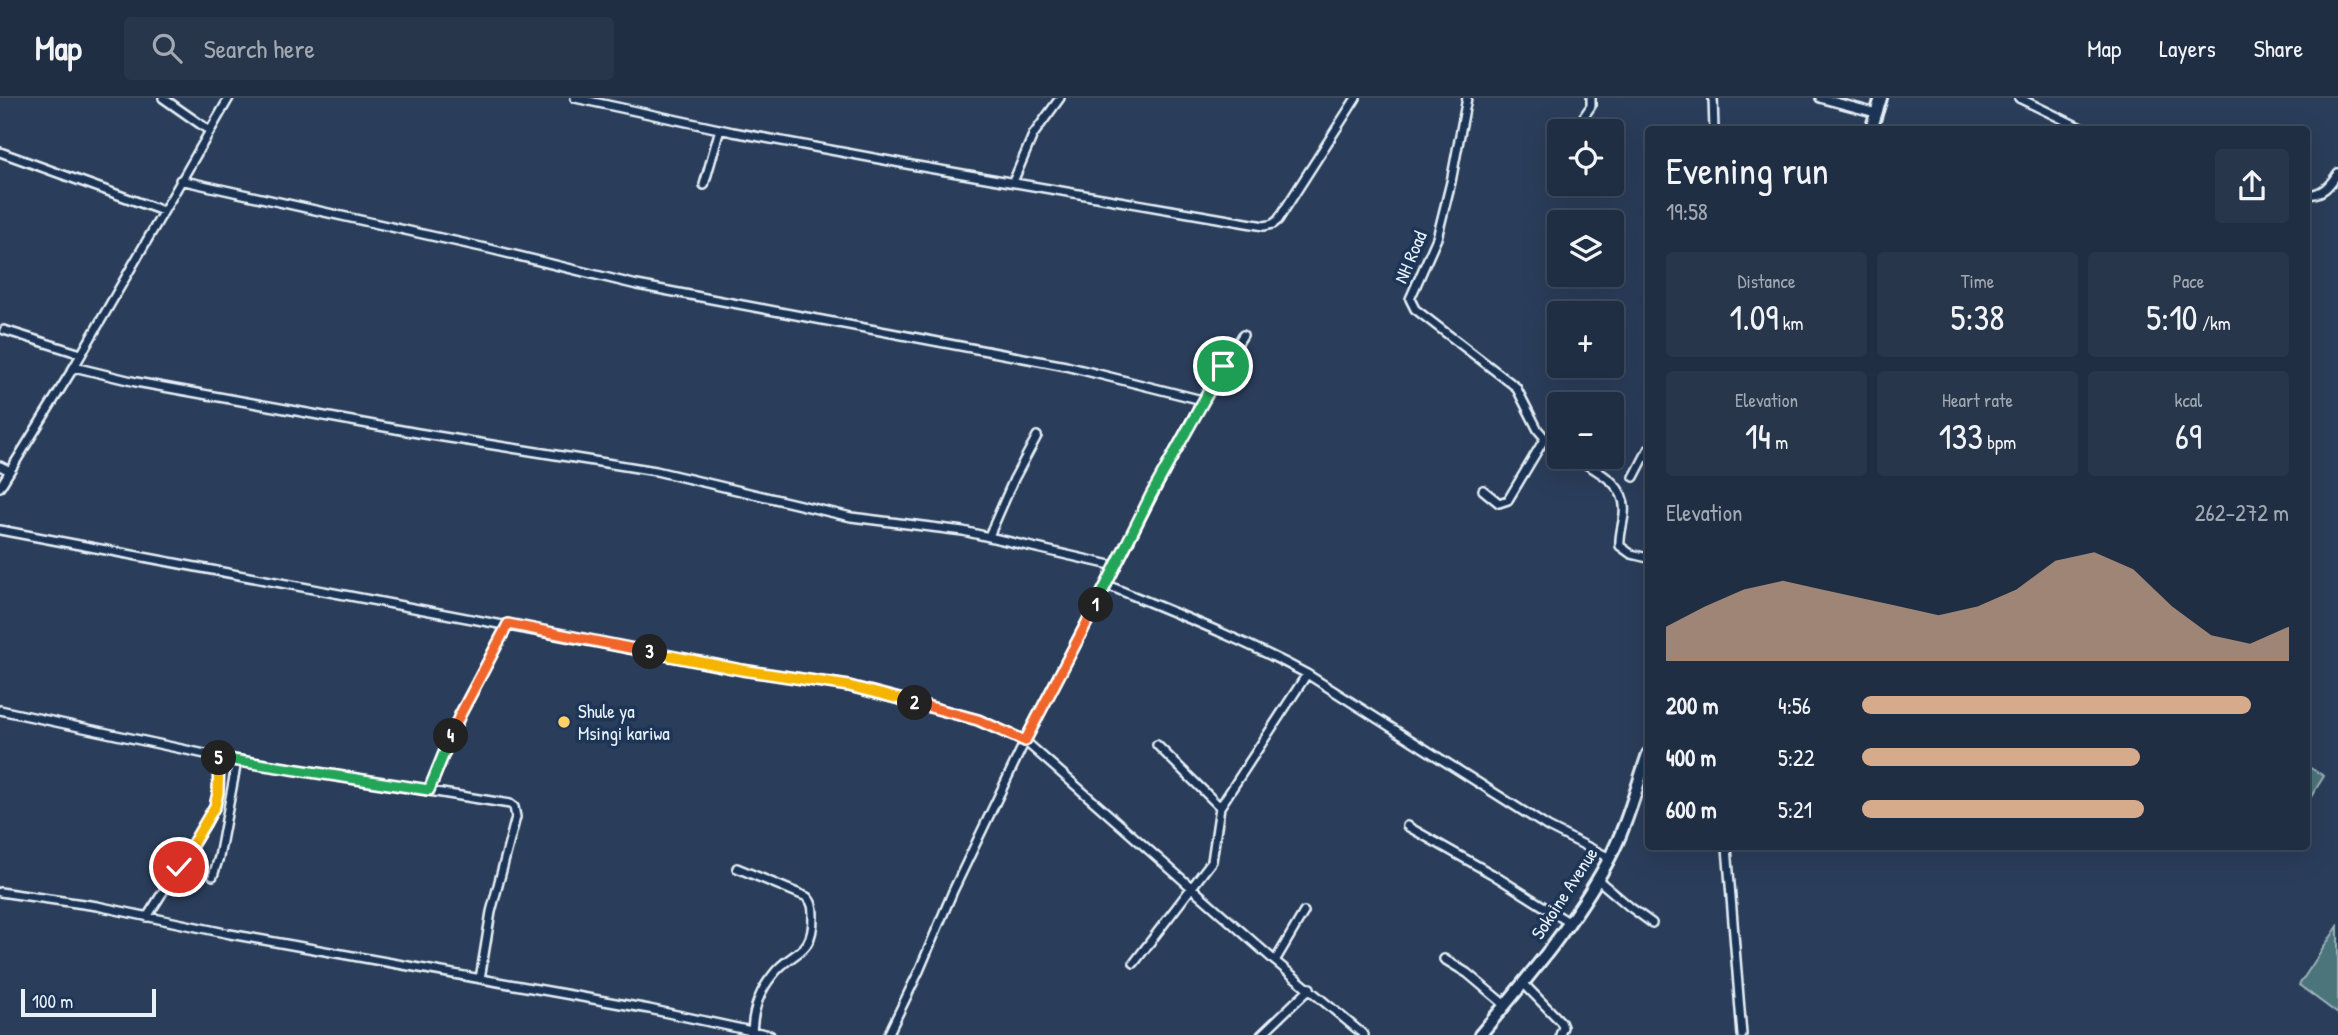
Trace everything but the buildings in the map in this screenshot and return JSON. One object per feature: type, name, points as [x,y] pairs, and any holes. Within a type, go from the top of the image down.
[{"type":"street","points":[[163,98],[210,131]]},
{"type":"street","points":[[0,487],[74,367],[229,98]]},
{"type":"street","points":[[575,98],[720,129],[917,166],[1264,226],[1278,220],[1356,98]]},
{"type":"street","points":[[1013,182],[1034,135],[1060,98]]},
{"type":"street","name":"NH Road","points":[[1467,98],[1437,238],[1410,299],[1415,309],[1516,387],[1534,423],[1545,438]]},
{"type":"street","points":[[1582,119],[1591,106],[1591,98]]},
{"type":"street","points":[[1713,98],[1714,126]]},
{"type":"street","points":[[1820,98],[1876,113]]},
{"type":"street","points":[[1872,126],[1881,98]]},
{"type":"street","points":[[2019,98],[2031,101],[2078,126]]},
{"type":"street","points":[[704,185],[720,129]]},
{"type":"street","points":[[0,152],[163,211]]},
{"type":"street","points":[[2310,195],[2318,194],[2330,185],[2338,173]]},
{"type":"street","points":[[180,180],[490,249],[663,291],[1066,366],[1202,400]]},
{"type":"street","points":[[4,330],[81,354]]},
{"type":"street","points":[[888,1035],[1025,741],[1202,400],[1244,335]]},
{"type":"street","points":[[74,367],[136,382],[418,433],[656,471],[851,517],[989,536],[1115,566]]},
{"type":"street","points":[[989,536],[1014,479],[1037,436]]},
{"type":"street","points":[[1483,490],[1499,503],[1508,500],[1545,438]]},
{"type":"street","points":[[1634,477],[1645,456]]},
{"type":"street","points":[[0,466],[10,471]]},
{"type":"street","points":[[1592,469],[1611,481],[1624,496],[1625,511],[1620,546],[1632,554],[1645,557]]},
{"type":"street","points":[[0,530],[742,670],[849,686],[978,720],[1025,741],[1193,886],[1275,961],[1364,1035]]},
{"type":"street","points":[[1107,585],[1251,644],[1307,674],[1548,827],[1610,858]]},
{"type":"street","points":[[429,790],[460,715],[508,624]]},
{"type":"street","points":[[1134,964],[1212,861],[1220,807],[1307,674]]},
{"type":"street","points":[[0,710],[237,761],[510,804],[517,810],[491,912],[480,979]]},
{"type":"street","points":[[1157,745],[1220,807]]},
{"type":"street","points":[[147,916],[215,806],[219,757]]},
{"type":"street","points":[[214,876],[237,761]]},
{"type":"street","name":"Sokoine Avenue","points":[[1480,1035],[1570,923],[1610,858],[1645,762]]},
{"type":"street","points":[[1407,826],[1492,874],[1570,923]]},
{"type":"street","points":[[1727,850],[1742,1035]]},
{"type":"street","points":[[737,868],[807,897],[811,900],[813,911],[810,938],[802,951],[782,962],[769,979],[757,1002],[752,1031]]},
{"type":"street","points":[[1597,879],[1652,923]]},
{"type":"street","points":[[0,892],[97,906],[649,1009],[770,1035]]},
{"type":"street","points":[[1275,961],[1304,912]]},
{"type":"street","points":[[1444,960],[1467,973],[1505,1005]]},
{"type":"street","points":[[1523,983],[1560,1022],[1563,1027],[1560,1035]]},
{"type":"street","points":[[1261,1035],[1310,988]]},
{"type":"green space","points":[[2310,768],[2324,776],[2310,798]]},
{"type":"green space","points":[[2338,926],[2338,1014],[2299,985]]},
{"type":"place","name":"Shule ya Msingi kariwa","points":[[564,722]]},
{"type":"route","points":[[179,867],[215,806],[219,757],[429,790],[460,715],[508,624],[742,670],[849,686],[978,720],[1025,741],[1151,495],[1223,366]]}]
